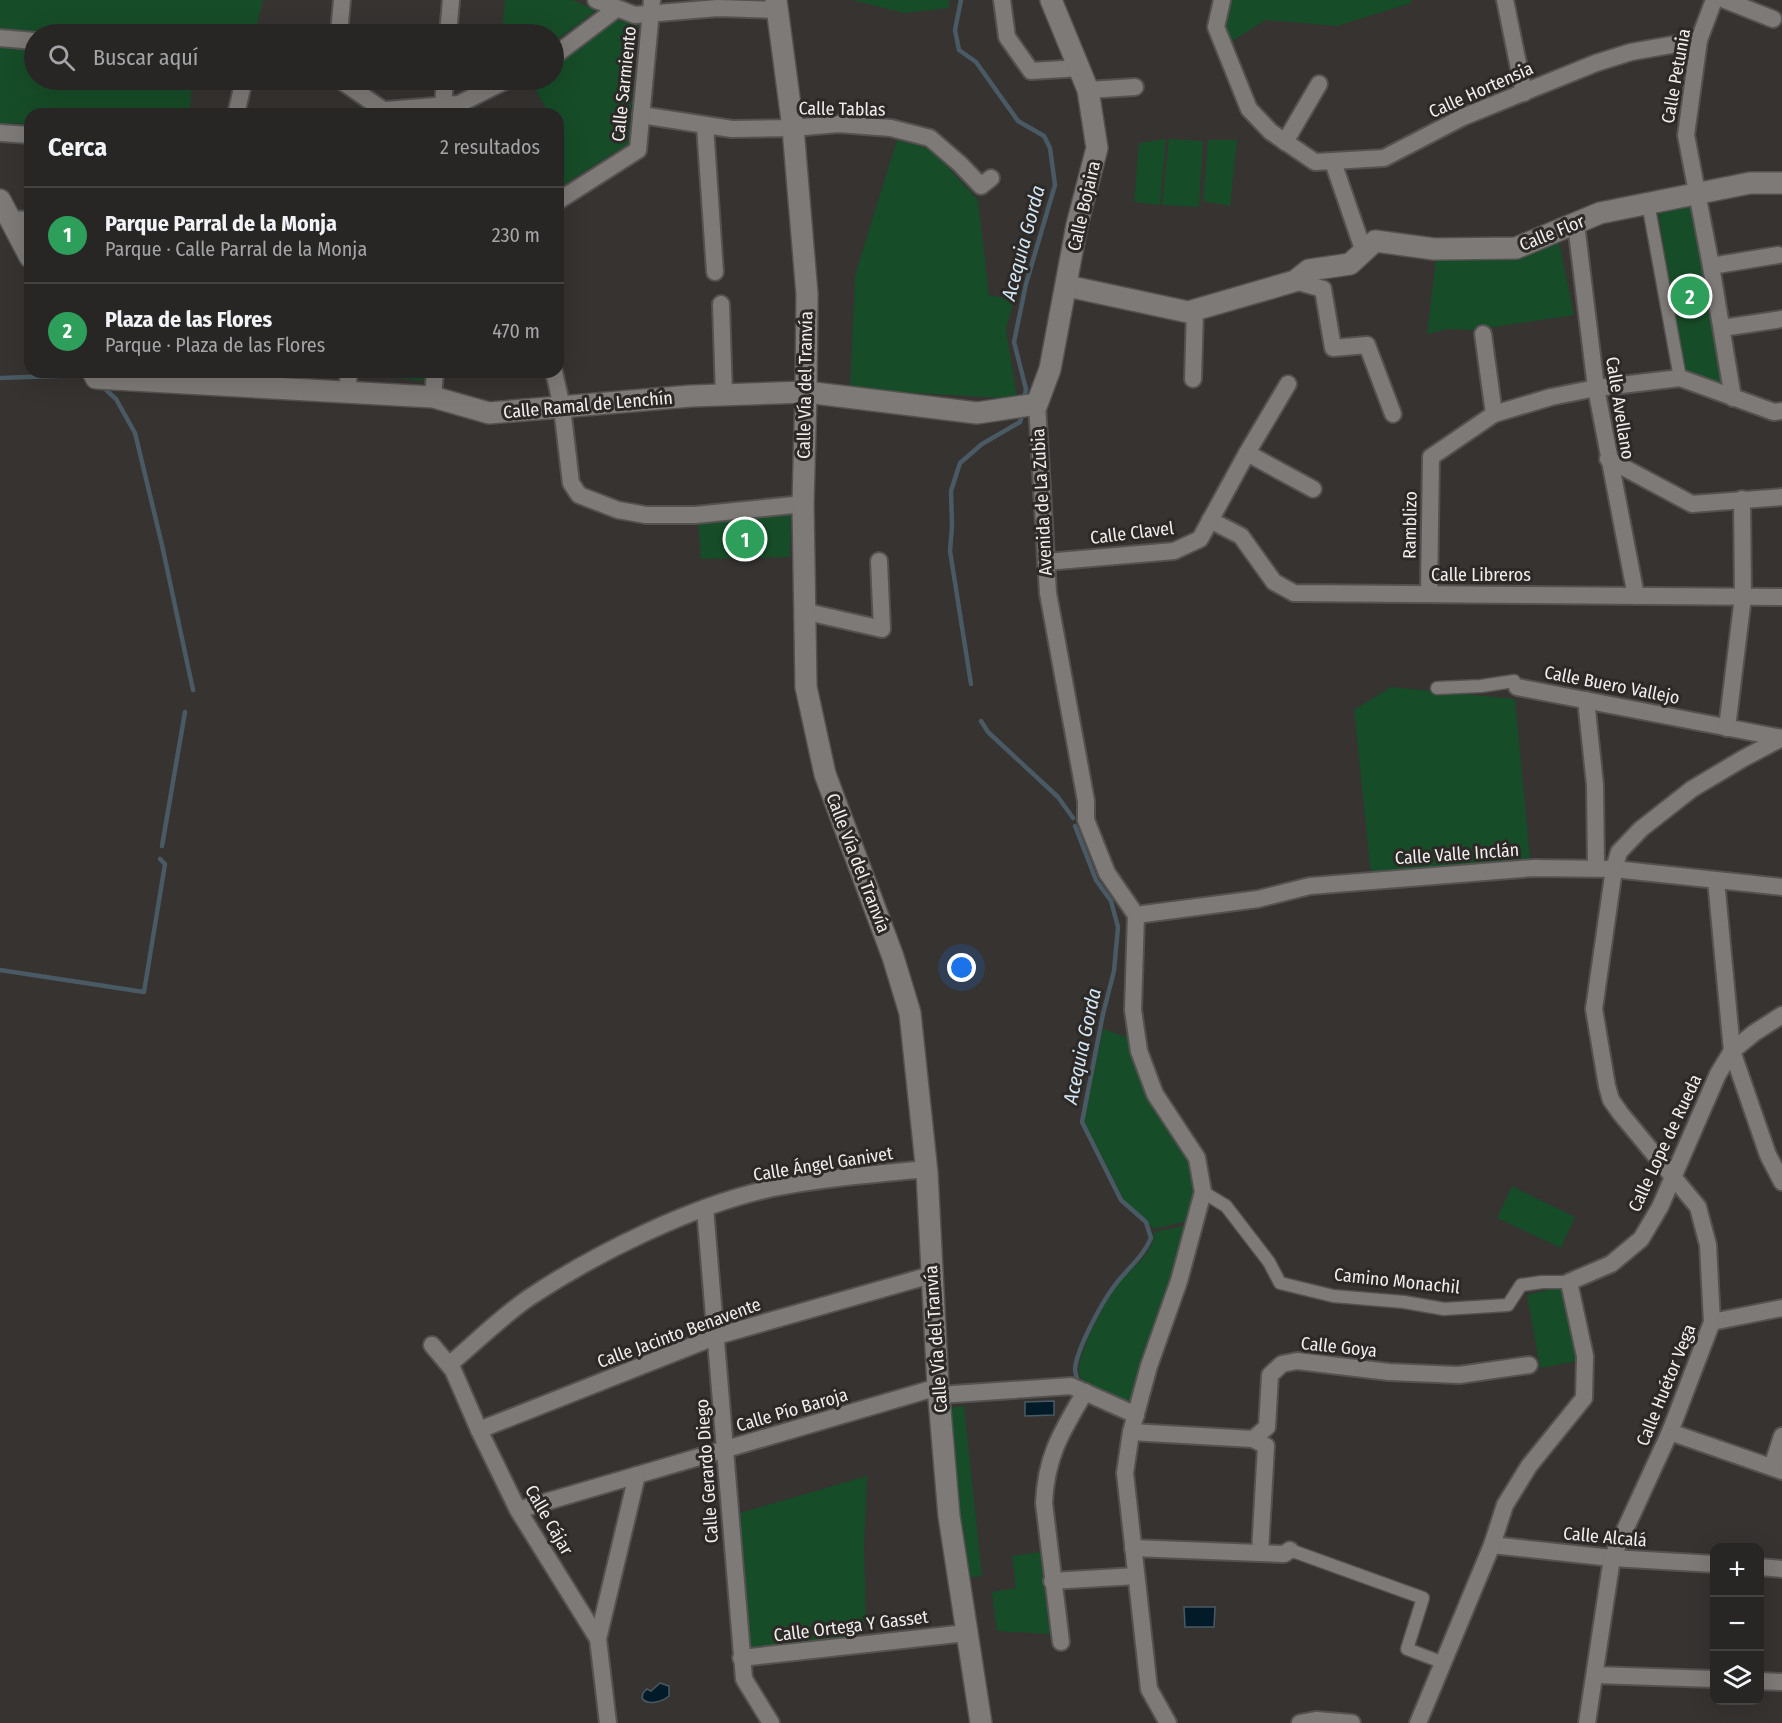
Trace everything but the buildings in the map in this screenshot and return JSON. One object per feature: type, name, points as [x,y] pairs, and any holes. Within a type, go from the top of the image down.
[{"type":"street","points":[[340,24],[342,0]]},
{"type":"street","points":[[449,24],[451,0]]},
{"type":"street","points":[[596,0],[635,15],[652,7],[718,8],[776,5]]},
{"type":"street","points":[[1002,0],[1008,37],[1031,71],[1081,68]]},
{"type":"street","name":"Calle Bojaira","points":[[1051,0],[1081,68],[1088,90],[1097,148],[1077,225],[1067,286]]},
{"type":"street","name":"Calle Hortensia","points":[[1221,0],[1216,27],[1249,109],[1271,132],[1315,162],[1384,158],[1463,117],[1596,63],[1631,52],[1699,40]]},
{"type":"street","points":[[1505,0],[1524,93]]},
{"type":"street","name":"Calle Petunia","points":[[1713,0],[1699,40],[1686,135],[1733,398]]},
{"type":"street","points":[[1725,0],[1773,19]]},
{"type":"street","name":"Calle Vía del Tranvía","points":[[776,5],[793,128],[807,294],[803,504],[806,687],[825,774],[893,957],[910,1013],[926,1173],[931,1275],[949,1516],[981,1723]]},
{"type":"street","name":"Calle Sarmiento","points":[[564,197],[638,150],[652,7]]},
{"type":"street","points":[[564,48],[616,9]]},
{"type":"street","points":[[0,38],[24,40]]},
{"type":"street","points":[[1285,142],[1319,84]]},
{"type":"street","points":[[1088,90],[1135,87]]},
{"type":"street","points":[[237,108],[242,90]]},
{"type":"street","points":[[355,90],[382,108]]},
{"type":"street","points":[[442,106],[444,90]]},
{"type":"street","points":[[424,108],[459,104],[487,90]]},
{"type":"street","name":"Calle Tablas","points":[[641,115],[732,129],[793,128],[838,124],[891,128],[930,138],[981,186],[991,178]]},
{"type":"street","points":[[705,126],[715,272]]},
{"type":"street","points":[[0,133],[24,135]]},
{"type":"street","points":[[1333,162],[1364,252]]},
{"type":"street","name":"Calle Flor","points":[[1067,286],[1188,312],[1295,281],[1309,270],[1350,264],[1375,241],[1434,249],[1516,248],[1600,213],[1750,183],[1782,183]]},
{"type":"street","points":[[1648,203],[1680,378]]},
{"type":"street","points":[[13,213],[24,241]]},
{"type":"street","name":"Calle Avellano","points":[[1576,224],[1596,388],[1636,596]]},
{"type":"street","points":[[1711,266],[1778,255]]},
{"type":"street","points":[[1295,281],[1323,289],[1333,348],[1367,345],[1393,414]]},
{"type":"street","name":"Avenida de La Zubia","points":[[1067,286],[1050,369],[1037,404],[1048,593],[1086,801],[1086,820],[1107,873],[1136,915]]},
{"type":"street","points":[[721,304],[724,396]]},
{"type":"street","points":[[1193,379],[1195,310]]},
{"type":"street","points":[[1722,328],[1782,319]]},
{"type":"street","points":[[1483,334],[1494,414],[1551,397],[1596,388],[1680,378],[1774,412],[1782,411]]},
{"type":"street","name":"Calle Ramal de Lenchín","points":[[205,378],[348,382],[433,397],[489,413],[806,392],[977,414],[1037,404]]},
{"type":"street","points":[[433,397],[435,378]]},
{"type":"street","points":[[555,378],[562,407],[571,483],[579,495],[618,510],[646,515],[695,515],[803,504]]},
{"type":"street","name":"Calle Clavel","points":[[1046,562],[1174,551],[1200,539],[1288,384]]},
{"type":"street","name":"Ramblizo","points":[[1429,594],[1431,458],[1494,414]]},
{"type":"street","points":[[1247,453],[1313,489]]},
{"type":"street","points":[[1608,459],[1692,504],[1782,497]]},
{"type":"street","points":[[1727,728],[1743,597],[1742,499]]},
{"type":"street","name":"Calle Libreros","points":[[1210,520],[1241,536],[1274,582],[1294,593],[1782,597]]},
{"type":"street","points":[[803,611],[882,629],[879,561]]},
{"type":"street","name":"Calle Buero Vallejo","points":[[1437,688],[1481,686],[1514,681],[1518,687],[1782,738]]},
{"type":"street","points":[[1586,700],[1595,785],[1596,868]]},
{"type":"street","name":"Calle Huétor Vega","points":[[1587,1723],[1612,1558],[1670,1432],[1712,1322],[1708,1245],[1698,1207],[1611,1100],[1607,1086],[1594,1009],[1614,869],[1619,852],[1641,829],[1692,789],[1782,738]]},
{"type":"street","name":"Calle Valle Inclán","points":[[1136,915],[1258,899],[1310,886],[1534,868],[1614,869],[1782,887]]},
{"type":"street","points":[[1716,880],[1732,1052],[1768,1155],[1782,1182]]},
{"type":"street","points":[[1136,915],[1133,1010],[1139,1051],[1155,1094],[1197,1158],[1203,1192],[1179,1281],[1149,1366],[1131,1432],[1125,1473],[1149,1689],[1168,1723]]},
{"type":"street","name":"Calle Lope de Rueda","points":[[1569,1282],[1611,1264],[1641,1239],[1673,1178],[1718,1074],[1732,1052],[1754,1033],[1782,1015]]},
{"type":"street","name":"Calle Ángel Ganivet","points":[[451,1367],[530,1306],[617,1255],[706,1212],[774,1196],[926,1173]]},
{"type":"street","name":"Camino Monachil","points":[[1203,1192],[1226,1206],[1269,1262],[1280,1283],[1333,1296],[1457,1309],[1508,1305],[1521,1285],[1569,1282]]},
{"type":"street","name":"Calle Gerardo Diego","points":[[706,1212],[741,1658],[744,1679],[771,1723]]},
{"type":"street","name":"Calle Jacinto Benavente","points":[[479,1430],[717,1336],[931,1275]]},
{"type":"street","points":[[1418,1723],[1492,1545],[1505,1505],[1529,1466],[1584,1398],[1585,1356],[1569,1282]]},
{"type":"street","points":[[1712,1322],[1782,1308]]},
{"type":"street","name":"Calle Cájar","points":[[432,1345],[451,1367],[518,1509],[598,1639],[608,1723]]},
{"type":"street","name":"Calle Goya","points":[[1253,1439],[1267,1426],[1270,1375],[1282,1364],[1296,1361],[1389,1372],[1459,1375],[1529,1365]]},
{"type":"street","name":"Calle Pío Baroja","points":[[518,1509],[939,1391],[1071,1386],[1136,1415]]},
{"type":"street","points":[[1061,1642],[1044,1503],[1045,1482],[1052,1452],[1085,1392]]},
{"type":"street","points":[[1131,1432],[1253,1439],[1266,1446],[1260,1552]]},
{"type":"street","points":[[1670,1432],[1777,1469],[1782,1436]]},
{"type":"street","points":[[598,1639],[637,1475]]},
{"type":"street","name":"Calle Alcalá","points":[[1492,1545],[1612,1558],[1710,1564]]},
{"type":"street","points":[[1133,1548],[1284,1554],[1290,1550],[1423,1598],[1407,1649],[1444,1663]]},
{"type":"street","points":[[1764,1567],[1782,1569]]},
{"type":"street","points":[[1052,1581],[1136,1576]]},
{"type":"street","name":"Calle Ortega Y Gasset","points":[[741,1658],[966,1633]]},
{"type":"street","points":[[1595,1675],[1710,1679]]},
{"type":"street","points":[[1764,1681],[1782,1682]]},
{"type":"street","points":[[1300,1723],[1316,1720],[1352,1723]]},
{"type":"green space","points":[[0,0],[263,0],[257,24],[24,24],[24,32],[0,30]]},
{"type":"green space","points":[[505,0],[573,0],[595,10],[564,35],[564,24],[503,24]]},
{"type":"green space","points":[[852,0],[949,0],[949,8],[904,13]]},
{"type":"green space","points":[[1226,0],[1411,0],[1411,3],[1337,26],[1266,20],[1227,44],[1221,23]]},
{"type":"green space","points":[[618,20],[638,25],[628,144],[564,184],[564,108],[546,108],[536,90],[564,90],[564,56]]},
{"type":"green space","points":[[0,46],[24,48],[24,90],[191,90],[190,108],[24,108],[24,124],[0,123]]},
{"type":"green space","points":[[1166,139],[1160,205],[1134,202],[1139,143]]},
{"type":"green space","points":[[1169,139],[1203,141],[1199,207],[1162,205]]},
{"type":"green space","points":[[897,140],[931,149],[978,200],[989,295],[1014,300],[1006,329],[1017,399],[850,389],[855,275]]},
{"type":"green space","points":[[1208,140],[1237,140],[1230,206],[1203,201]]},
{"type":"green space","points":[[1691,199],[1721,386],[1684,371],[1657,205]]},
{"type":"green space","points":[[1558,238],[1574,315],[1474,330],[1447,329],[1427,334],[1436,259],[1460,257],[1465,260],[1542,246]]},
{"type":"green space","points":[[395,378],[424,378],[424,381]]},
{"type":"green space","points":[[791,513],[790,557],[701,559],[698,521]]},
{"type":"green space","points":[[1391,687],[1515,699],[1530,858],[1371,875],[1354,710]]},
{"type":"green space","points":[[1103,1029],[1129,1038],[1153,1104],[1195,1172],[1191,1178],[1193,1189],[1187,1221],[1154,1229],[1123,1198],[1084,1121]]},
{"type":"green space","points":[[1512,1186],[1575,1217],[1561,1248],[1497,1218]]},
{"type":"green space","points":[[1188,1225],[1130,1407],[1082,1382],[1079,1373],[1081,1359],[1094,1325],[1107,1301],[1118,1284],[1146,1254],[1154,1232]]},
{"type":"green space","points":[[1564,1286],[1579,1361],[1540,1368],[1527,1295]]},
{"type":"green space","points":[[964,1406],[982,1576],[966,1578],[949,1408]]},
{"type":"green space","points":[[867,1476],[864,1547],[866,1619],[858,1639],[748,1649],[740,1513]]},
{"type":"green space","points":[[1040,1552],[1050,1634],[997,1631],[992,1592],[1016,1588],[1012,1556]]},
{"type":"water","points":[[1054,1401],[1054,1415],[1025,1416],[1025,1402]]},
{"type":"water","points":[[1184,1607],[1215,1607],[1214,1627],[1185,1627]]},
{"type":"water","points":[[660,1683],[669,1686],[669,1696],[655,1702],[647,1702],[642,1698],[647,1689],[651,1691]]},
{"type":"waterway","name":"Acequia Gorda","points":[[961,0],[955,30],[959,50],[976,62],[1018,121],[1044,136],[1050,148],[1055,185],[1026,284],[1014,342],[1026,389],[1025,394]]},
{"type":"waterway","points":[[0,378],[24,377]]},
{"type":"waterway","points":[[100,388],[104,388],[116,399],[135,433],[193,690]]},
{"type":"waterway","name":"Acequia Gorda","points":[[971,684],[950,551],[951,491],[960,463],[982,444],[1020,422],[1021,419]]},
{"type":"waterway","points":[[162,846],[185,712]]},
{"type":"waterway","name":"Acequia Gorda","points":[[981,721],[988,732],[1058,797],[1073,818]]},
{"type":"waterway","name":"Acequia Gorda","points":[[1075,826],[1096,880],[1111,901],[1118,927],[1114,971],[1103,1014],[1082,1122],[1121,1200],[1146,1222],[1151,1238],[1097,1314],[1080,1349],[1075,1369],[1078,1382]]},
{"type":"waterway","points":[[0,970],[144,992],[165,864],[160,859]]},
{"type":"place","name":"Plaza de las Flores","points":[[1690,296]]},
{"type":"place","name":"Parque Parral de la Monja","points":[[745,539]]}]
